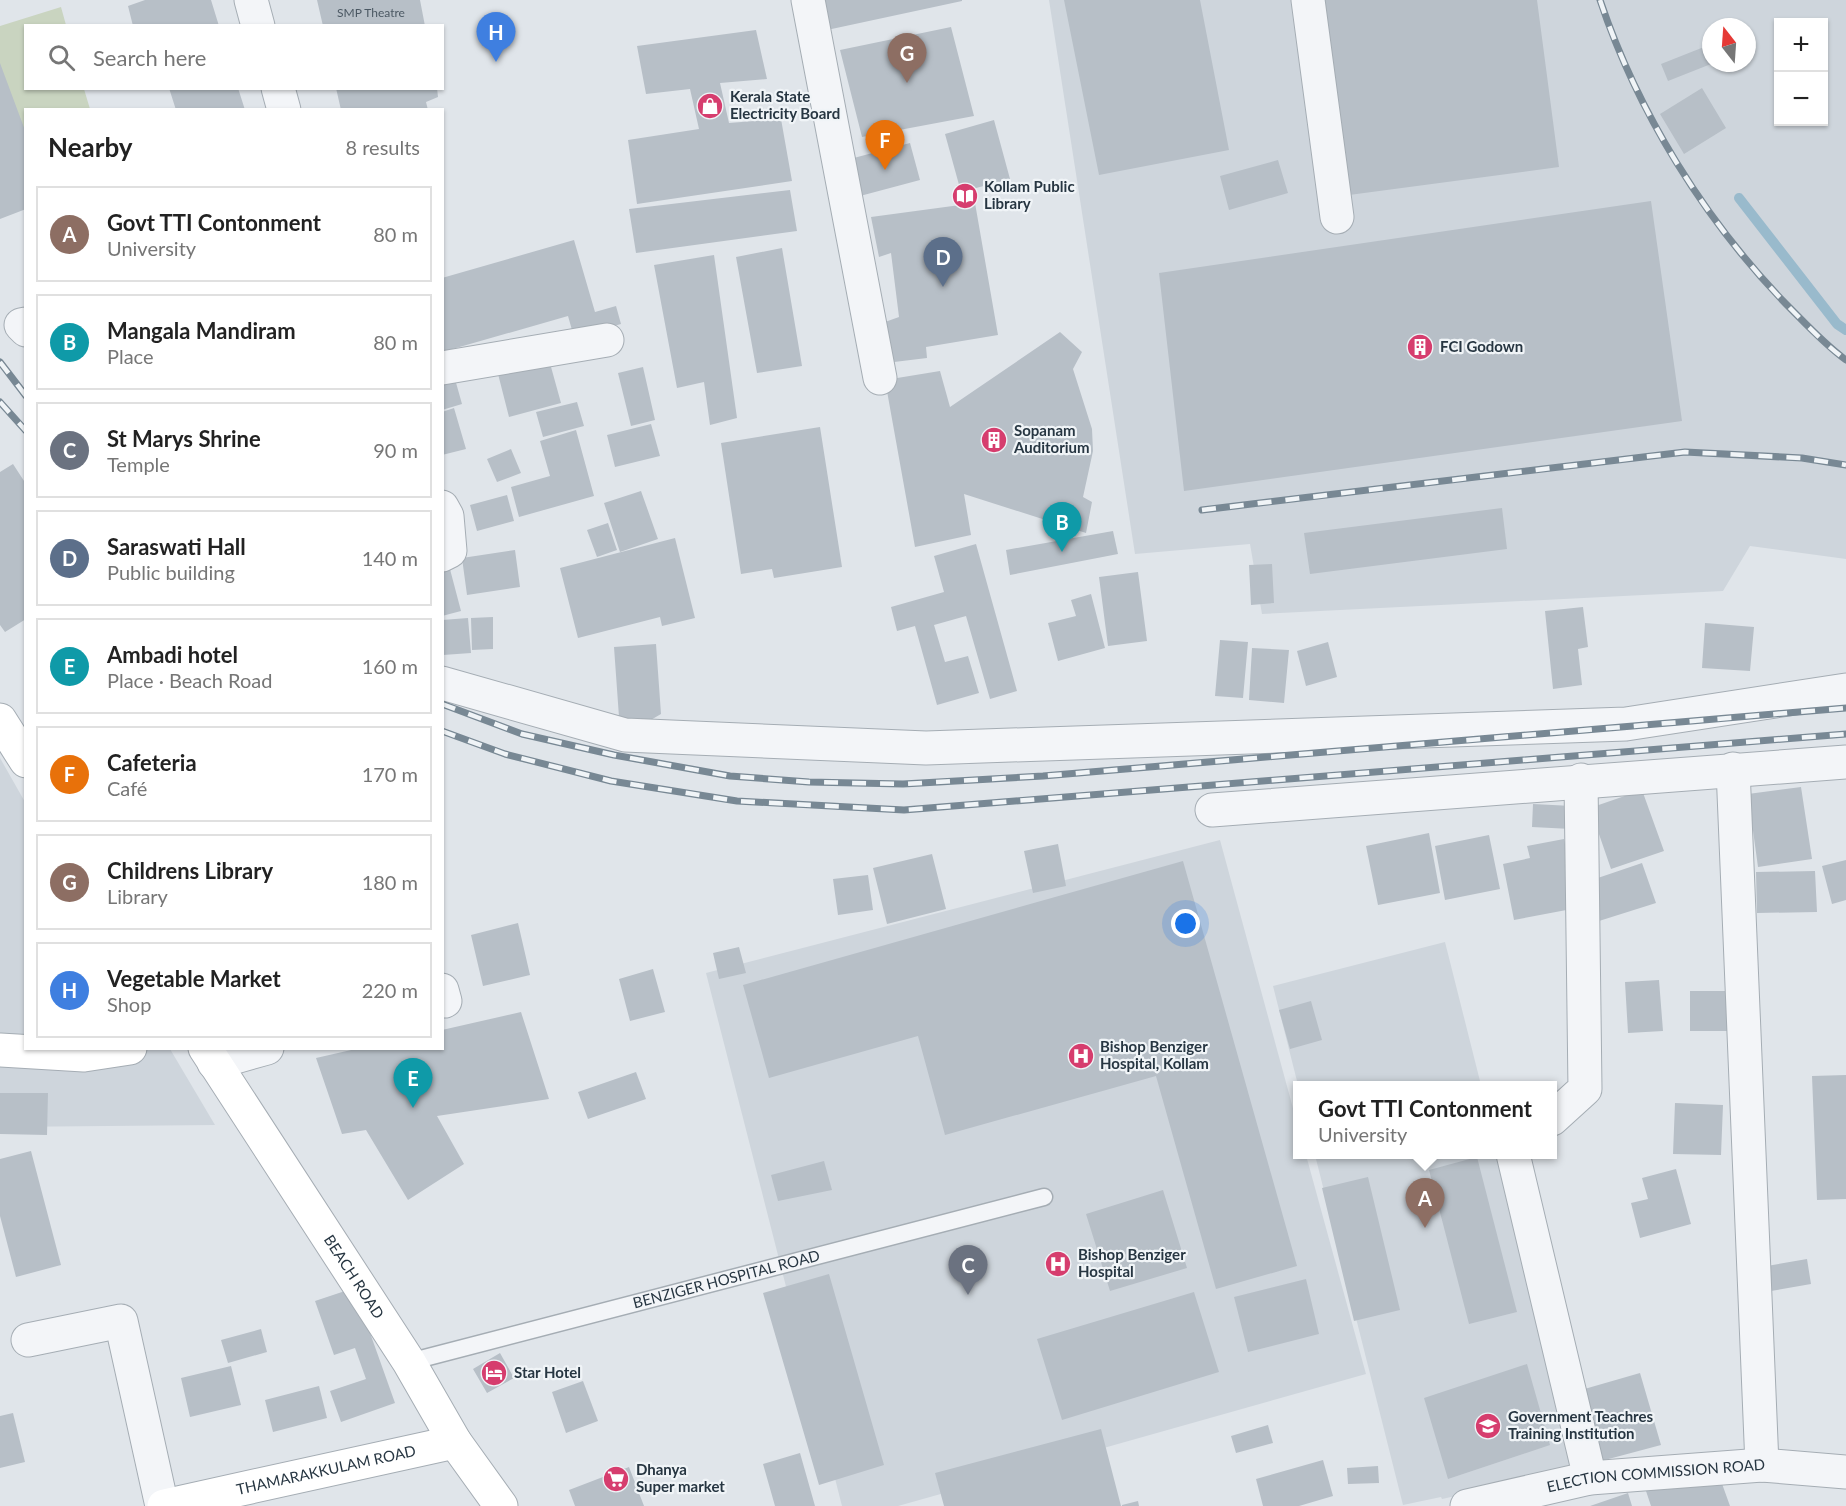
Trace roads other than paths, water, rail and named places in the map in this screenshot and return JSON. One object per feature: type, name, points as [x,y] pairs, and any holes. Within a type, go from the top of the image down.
[{"type":"main road","points":[[0,720],[24,757]]},
{"type":"main road","points":[[0,1050],[84,1055],[117,1050]]},
{"type":"main road","name":"BEACH ROAD","points":[[209,1056],[409,1362],[455,1442],[501,1506]]},
{"type":"main road","name":"THAMARAKKULAM ROAD","points":[[163,1506],[455,1442]]},
{"type":"street","points":[[251,0],[257,24]]},
{"type":"street","points":[[808,0],[880,378]]},
{"type":"street","points":[[1308,0],[1336,217]]},
{"type":"street","points":[[279,90],[283,108]]},
{"type":"street","points":[[444,368],[607,340]]},
{"type":"street","points":[[444,511],[447,516],[450,551],[444,554]]},
{"type":"street","points":[[444,684],[625,735],[926,748],[1626,724],[1846,690]]},
{"type":"street","points":[[1212,810],[1581,780],[1846,762]]},
{"type":"street","points":[[1733,769],[1762,1466]]},
{"type":"street","points":[[1557,1114],[1585,1089],[1581,780]]},
{"type":"street","points":[[209,1056],[252,1050]]},
{"type":"street","points":[[1514,1159],[1590,1478]]},
{"type":"street","points":[[27,1340],[121,1321],[163,1506]]},
{"type":"street","name":"ELECTION COMMISSION ROAD","points":[[1467,1506],[1590,1478],[1762,1466],[1846,1472]]},
{"type":"lane","name":"BENZIGER HOSPITAL ROAD","points":[[409,1362],[1044,1197]]},
{"type":"waterway","points":[[1739,198],[1837,324],[1846,330]]},
{"type":"railway","points":[[1600,0],[1616,42],[1654,123],[1701,200],[1756,271],[1815,334],[1846,360]]},
{"type":"railway","points":[[0,362],[24,393]]},
{"type":"railway","points":[[0,402],[24,429]]},
{"type":"railway","points":[[1202,510],[1685,452],[1802,458],[1846,465]]},
{"type":"railway","points":[[444,705],[522,734],[614,755],[730,776],[809,782],[903,784],[1043,776],[1846,708]]},
{"type":"railway","points":[[444,732],[505,754],[611,781],[737,801],[904,810],[1846,734]]},
{"type":"place","name":"Vegetable Market","points":[[496,62]]},
{"type":"place","name":"Childrens Library","points":[[907,83]]},
{"type":"place","name":"Kerala State Electricity Board","points":[[710,106]]},
{"type":"place","name":"Cafeteria","points":[[885,170]]},
{"type":"place","name":"Kollam Public Library","points":[[965,196]]},
{"type":"place","name":"Saraswati Hall","points":[[943,287]]},
{"type":"place","name":"FCI Godown","points":[[1420,347]]},
{"type":"place","name":"Sopanam Auditorium","points":[[994,440]]},
{"type":"place","name":"Mangala Mandiram","points":[[1062,552]]},
{"type":"place","name":"Bishop Benziger Hospital, Kollam","points":[[1081,1056]]},
{"type":"place","name":"Ambadi hotel","points":[[413,1108]]},
{"type":"place","name":"Govt TTI Contonment","points":[[1425,1228]]},
{"type":"place","name":"Bishop Benziger Hospital","points":[[1058,1264]]},
{"type":"place","name":"St Marys Shrine","points":[[968,1295]]},
{"type":"place","name":"Star Hotel","points":[[494,1373]]},
{"type":"place","name":"Government Teachres Training Institution","points":[[1488,1426]]},
{"type":"place","name":"Dhanya Super market","points":[[616,1479]]}]
